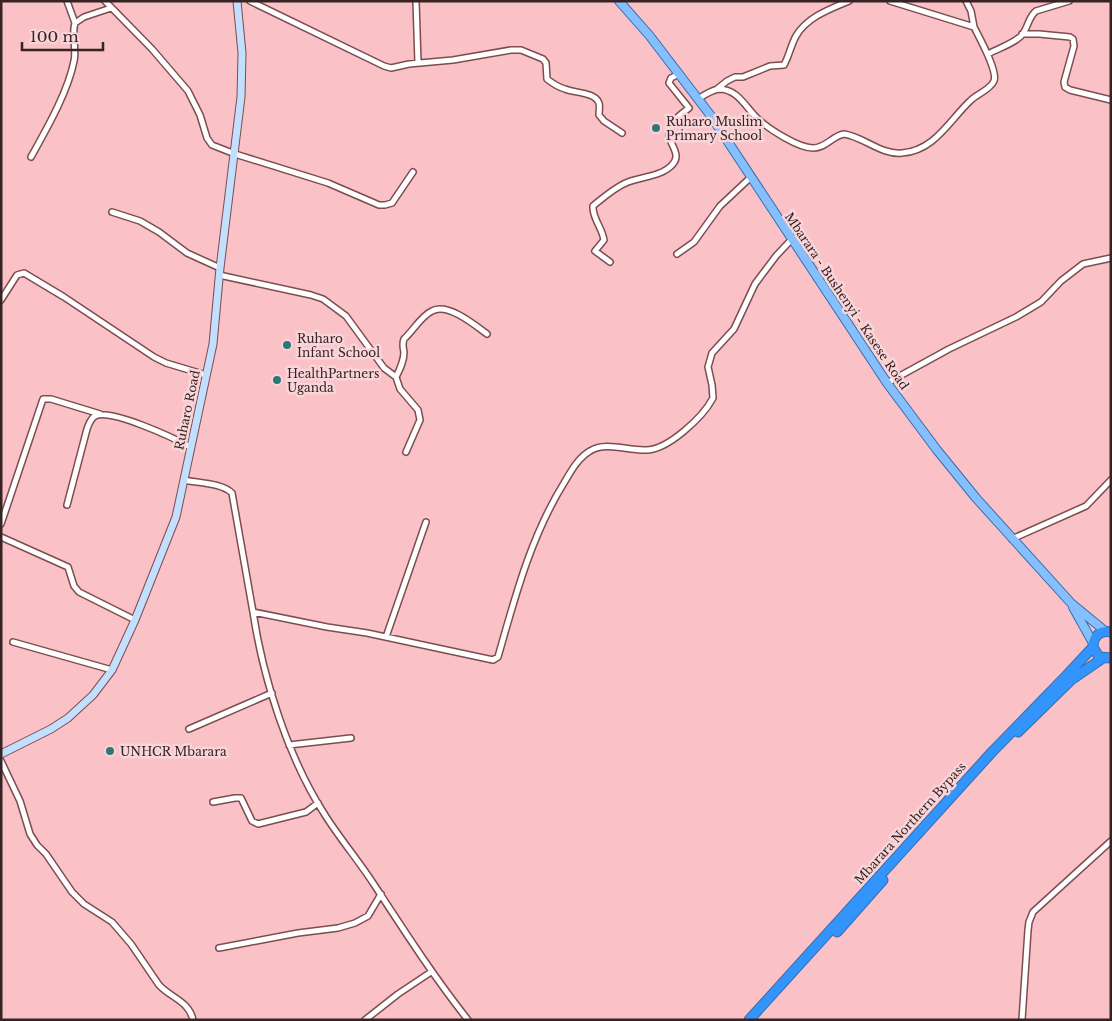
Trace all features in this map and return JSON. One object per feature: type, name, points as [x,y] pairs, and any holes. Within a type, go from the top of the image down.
[{"type":"highway","name":"Mbarara Northern Bypass","points":[[749,1020],[992,752],[1065,677],[1092,645],[1097,635],[1109,631]]},
{"type":"highway","points":[[1092,645],[1096,654],[1108,660]]},
{"type":"highway","points":[[755,1020],[1008,742],[1071,680],[1108,660]]},
{"type":"main road","name":"Mbarara - Bushenyi - Kasese Road","points":[[619,1],[649,34],[698,99],[752,177],[887,384],[937,450],[1012,539],[1070,603],[1109,631]]},
{"type":"main road","name":"Mbarara - Bushenyi - Kasese Road","points":[[1070,603],[1092,645]]},
{"type":"street","points":[[67,1],[75,23]]},
{"type":"street","points":[[105,1],[188,91],[198,109],[209,142],[218,148],[328,183],[370,202],[385,205],[392,203],[413,172]]},
{"type":"street","name":"Ruharo Road","points":[[1,754],[51,729],[68,718],[93,695],[112,670],[135,620],[176,517],[213,344],[243,66],[237,1]]},
{"type":"street","points":[[250,1],[391,68],[521,50],[544,59],[547,79],[552,84],[566,90],[586,94],[596,99],[599,103],[599,115],[604,121],[622,133]]},
{"type":"street","points":[[416,1],[418,63]]},
{"type":"street","points":[[698,99],[735,77],[743,77],[770,66],[784,66],[797,34],[804,25],[830,8],[849,1]]},
{"type":"street","points":[[890,1],[974,27]]},
{"type":"street","points":[[717,89],[740,97],[758,119],[776,132],[802,146],[822,147],[839,135],[844,134],[892,153],[900,153],[924,146],[939,136],[972,99],[991,84],[994,78],[988,54],[974,27],[971,12],[966,1]]},
{"type":"street","points":[[988,54],[1012,42],[1022,34],[1032,14],[1036,11],[1069,1]]},
{"type":"street","points":[[31,157],[72,70],[75,54],[73,28],[75,23],[78,20],[111,8]]},
{"type":"street","points":[[1022,34],[1070,37],[1073,40],[1074,46],[1064,82],[1066,87],[1070,90],[1111,100]]},
{"type":"street","points":[[610,262],[595,251],[604,240],[593,213],[593,206],[627,182],[664,171],[674,163],[676,157],[669,134],[670,127],[689,108],[669,82],[671,78],[679,74]]},
{"type":"street","points":[[677,254],[694,242],[720,206],[752,177]]},
{"type":"street","points":[[112,212],[140,221],[187,253],[220,271],[293,290],[335,306],[346,316],[384,368],[396,377],[400,390],[418,410],[420,420],[406,452]]},
{"type":"street","points":[[253,612],[386,637],[490,661],[496,659],[524,570],[546,514],[573,468],[592,449],[617,447],[646,450],[661,447],[675,439],[689,426],[713,398],[708,367],[712,353],[734,329],[754,284],[792,239]]},
{"type":"street","points":[[887,384],[949,349],[1016,317],[1041,302],[1061,281],[1083,264],[1111,258]]},
{"type":"street","points":[[1,300],[16,275],[26,274],[154,357],[166,363],[206,375]]},
{"type":"street","points":[[396,377],[403,363],[404,352],[402,345],[404,339],[432,310],[440,308],[455,313],[487,334]]},
{"type":"street","points":[[1,524],[43,400],[51,399],[139,425],[171,436],[190,447]]},
{"type":"street","points":[[67,505],[87,429],[91,419],[103,414]]},
{"type":"street","points":[[184,480],[221,487],[232,493],[258,641],[272,693],[289,745],[301,773],[318,803],[431,972],[468,1020]]},
{"type":"street","points":[[1012,539],[1086,506],[1111,480]]},
{"type":"street","points":[[386,637],[426,522]]},
{"type":"street","points":[[1,537],[68,567],[74,586],[79,592],[135,620]]},
{"type":"street","points":[[13,642],[112,670]]},
{"type":"street","points":[[189,730],[272,693]]},
{"type":"street","points":[[289,745],[351,738]]},
{"type":"street","points":[[1,761],[20,801],[30,834],[37,845],[46,854],[72,892],[84,904],[112,922],[159,986],[189,1008],[193,1020]]},
{"type":"street","points":[[213,802],[241,798],[253,822],[258,824],[306,812],[318,803]]},
{"type":"street","points":[[1022,1020],[1029,922],[1034,912],[1111,841]]},
{"type":"street","points":[[219,948],[298,933],[338,928],[355,923],[368,916],[380,894]]},
{"type":"street","points":[[365,1020],[398,994],[431,972]]},
{"type":"place","name":"Ruharo Muslim Primary School","points":[[656,128]]},
{"type":"place","name":"Ruharo Infant School","points":[[287,345]]},
{"type":"place","name":"HealthPartners Uganda","points":[[277,380]]},
{"type":"place","name":"UNHCR Mbarara","points":[[110,751]]}]
